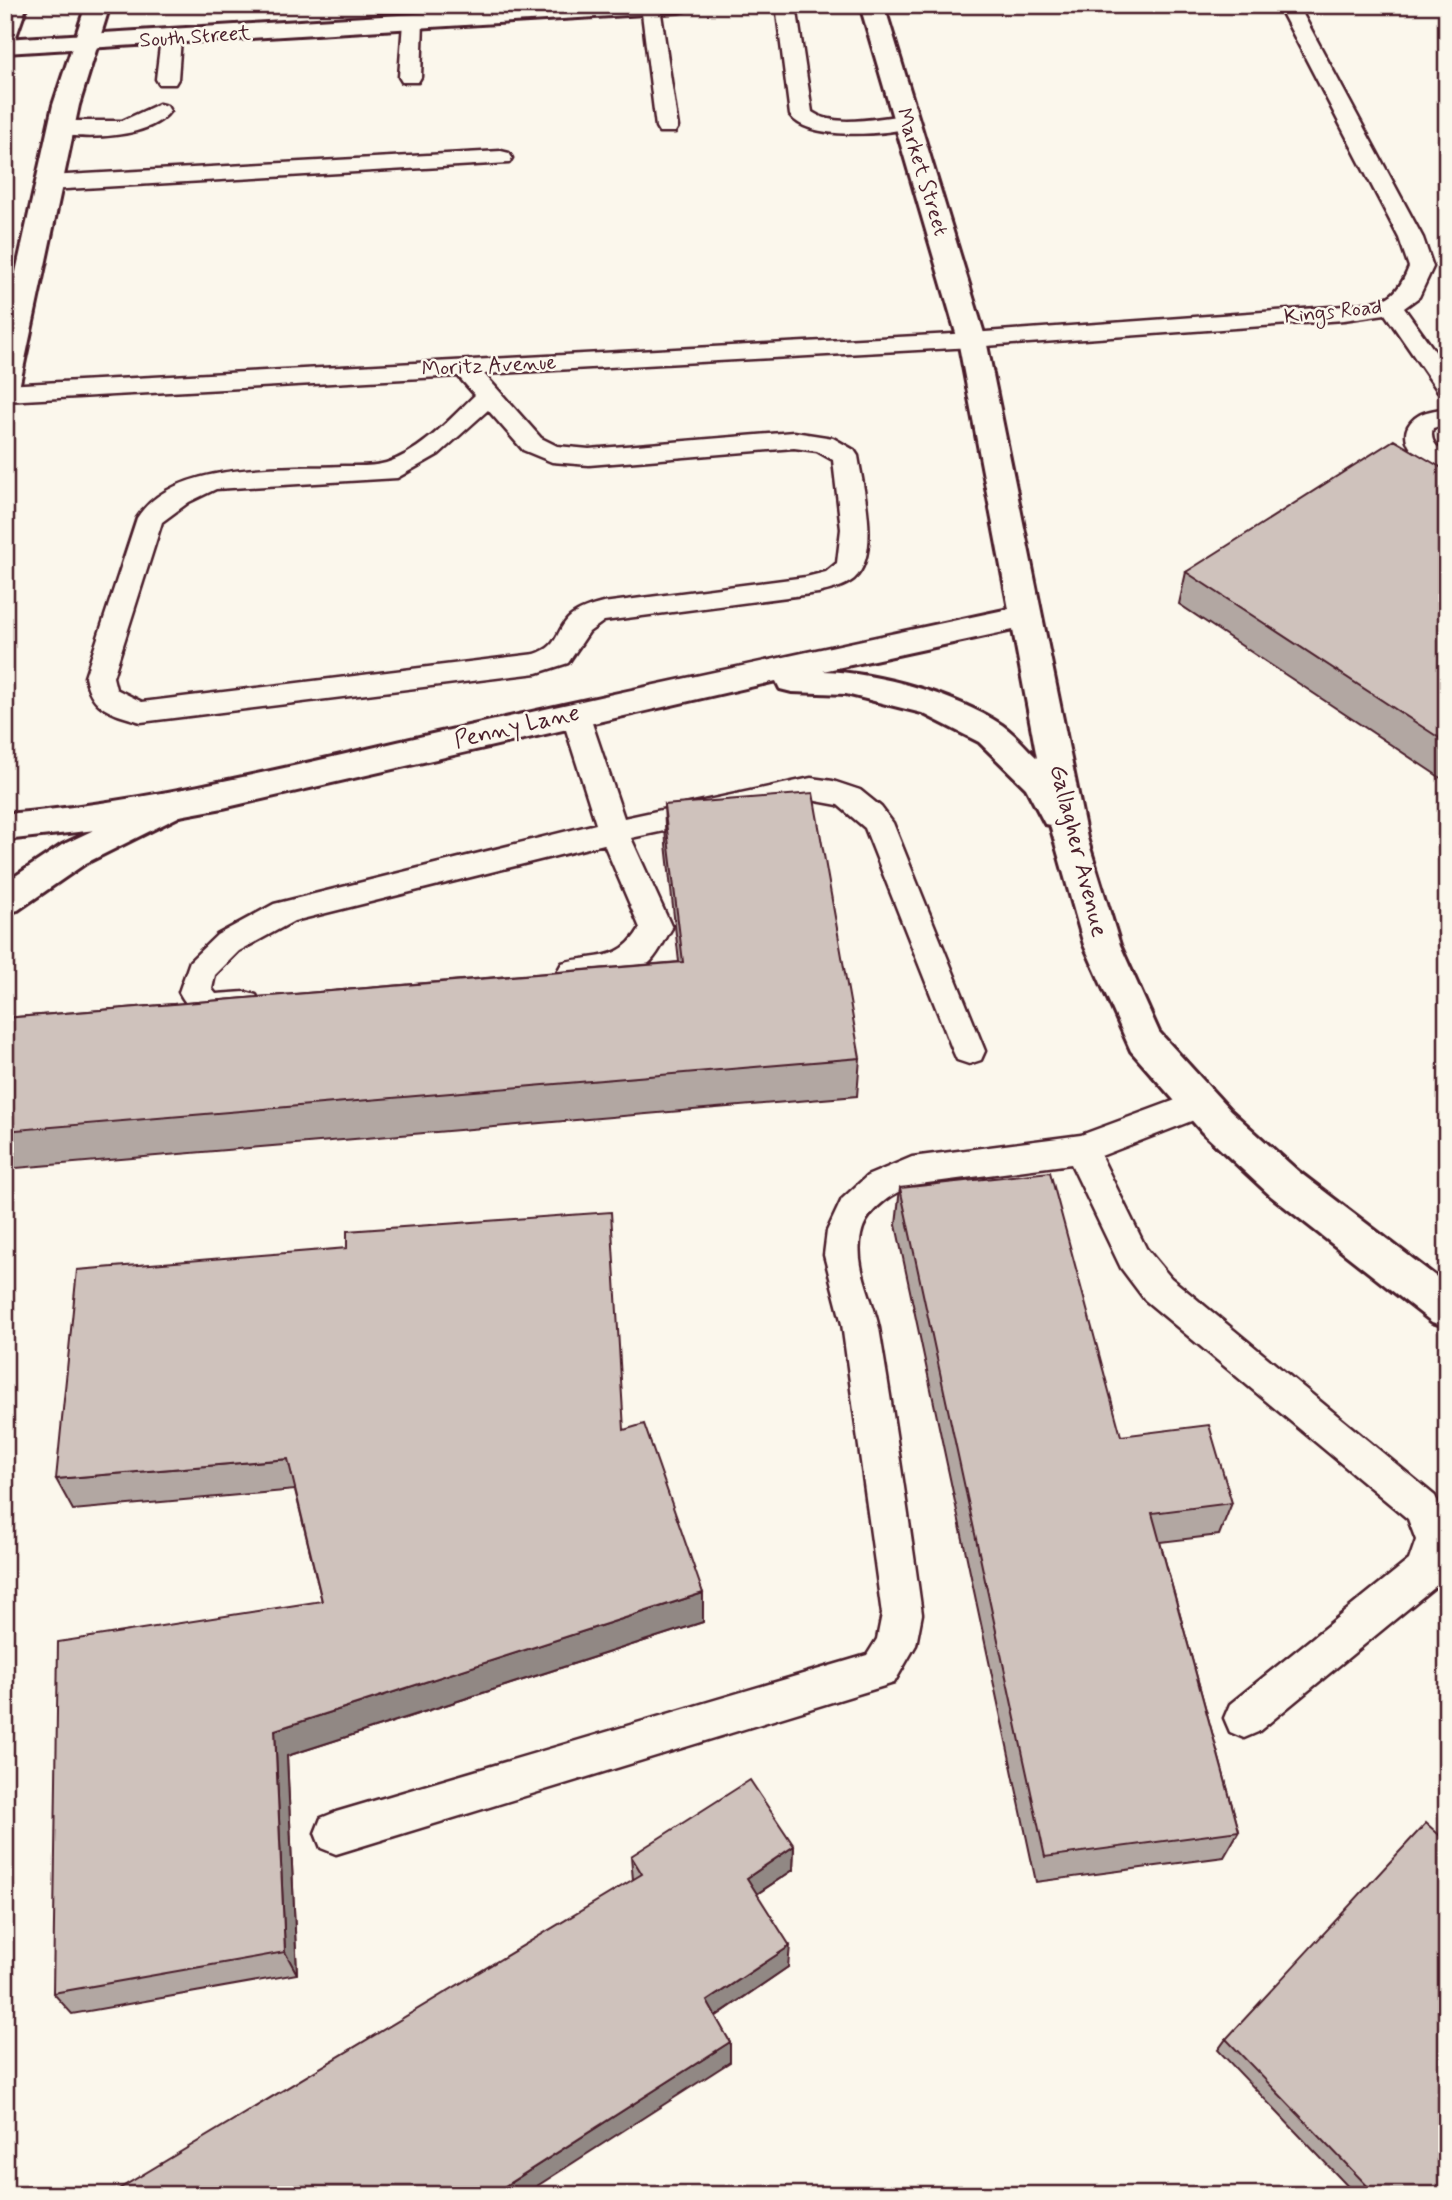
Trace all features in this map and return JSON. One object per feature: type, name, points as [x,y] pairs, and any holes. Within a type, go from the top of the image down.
[{"type":"street","points":[[5,37],[15,5]]},
{"type":"street","points":[[5,391],[66,105],[97,5]]},
{"type":"street","name":"South Street","points":[[5,46],[87,44],[678,5]]},
{"type":"street","name":"Market Street","points":[[872,5],[972,340]]},
{"type":"street","name":"Gallagher Avenue","points":[[972,340],[1070,838],[1102,945],[1144,1041],[1200,1104],[1285,1184],[1447,1309]]},
{"type":"street","name":"Penny Lane","points":[[5,827],[47,825],[170,806],[728,680],[1027,616]]},
{"type":"street","points":[[728,680],[846,682],[932,704],[991,734],[1040,781],[1070,838]]},
{"type":"street","points":[[5,901],[74,854],[170,806]]},
{"type":"lane","points":[[786,5],[802,115],[807,121],[825,126],[906,122]]},
{"type":"lane","name":"Kings Road","points":[[972,340],[1344,313],[1391,306],[1411,292],[1420,267],[1411,237],[1288,5]]},
{"type":"lane","points":[[650,7],[667,127]]},
{"type":"lane","points":[[410,77],[413,22]]},
{"type":"lane","points":[[167,79],[172,38]]},
{"type":"lane","points":[[61,128],[111,130],[130,127],[159,111]]},
{"type":"lane","points":[[49,183],[501,158]]},
{"type":"lane","points":[[1391,306],[1444,383],[1437,419],[1419,430],[1418,440],[1423,450],[1447,465]]},
{"type":"lane","name":"Moritz Avenue","points":[[5,391],[972,340]]},
{"type":"lane","points":[[465,368],[489,395],[531,444],[552,454],[589,457],[794,440],[824,444],[845,456],[855,553],[849,568],[831,582],[613,609],[594,615],[578,626],[570,642],[558,656],[537,663],[141,712],[120,705],[103,694],[99,677],[149,518],[166,504],[186,490],[213,481],[388,472],[412,463],[430,451],[489,395]]},
{"type":"lane","points":[[549,974],[617,968],[645,950],[656,928],[613,831],[575,714]]},
{"type":"lane","points":[[276,1000],[208,1007],[195,992],[201,970],[228,943],[285,912],[613,831],[811,789],[836,790],[859,802],[878,823],[970,1051]]},
{"type":"lane","points":[[337,1833],[880,1670],[896,1645],[902,1614],[860,1319],[842,1266],[843,1233],[856,1203],[891,1177],[912,1171],[1081,1149],[1135,1131],[1200,1104]]},
{"type":"lane","points":[[1081,1149],[1133,1258],[1158,1289],[1422,1508],[1435,1540],[1424,1571],[1244,1718]]},
{"type":"building","points":[[1394,440],[1447,471],[1447,743],[1186,572]]},
{"type":"building","points":[[813,793],[860,1058],[5,1131],[5,1018],[683,962],[664,805]]},
{"type":"building","points":[[1050,1172],[1121,1436],[1209,1425],[1232,1503],[1152,1513],[1239,1831],[1045,1857],[900,1188]]},
{"type":"building","points":[[611,1212],[624,1430],[644,1424],[703,1593],[275,1730],[285,1952],[53,1993],[58,1642],[322,1601],[288,1459],[56,1479],[77,1270],[347,1248],[347,1231]]},
{"type":"building","points":[[750,1780],[794,1846],[747,1878],[790,1946],[707,2001],[730,2042],[491,2195],[109,2195],[642,1874],[631,1856]]},
{"type":"building","points":[[1426,1823],[1447,1842],[1447,2195],[1376,2195],[1226,2039]]}]
